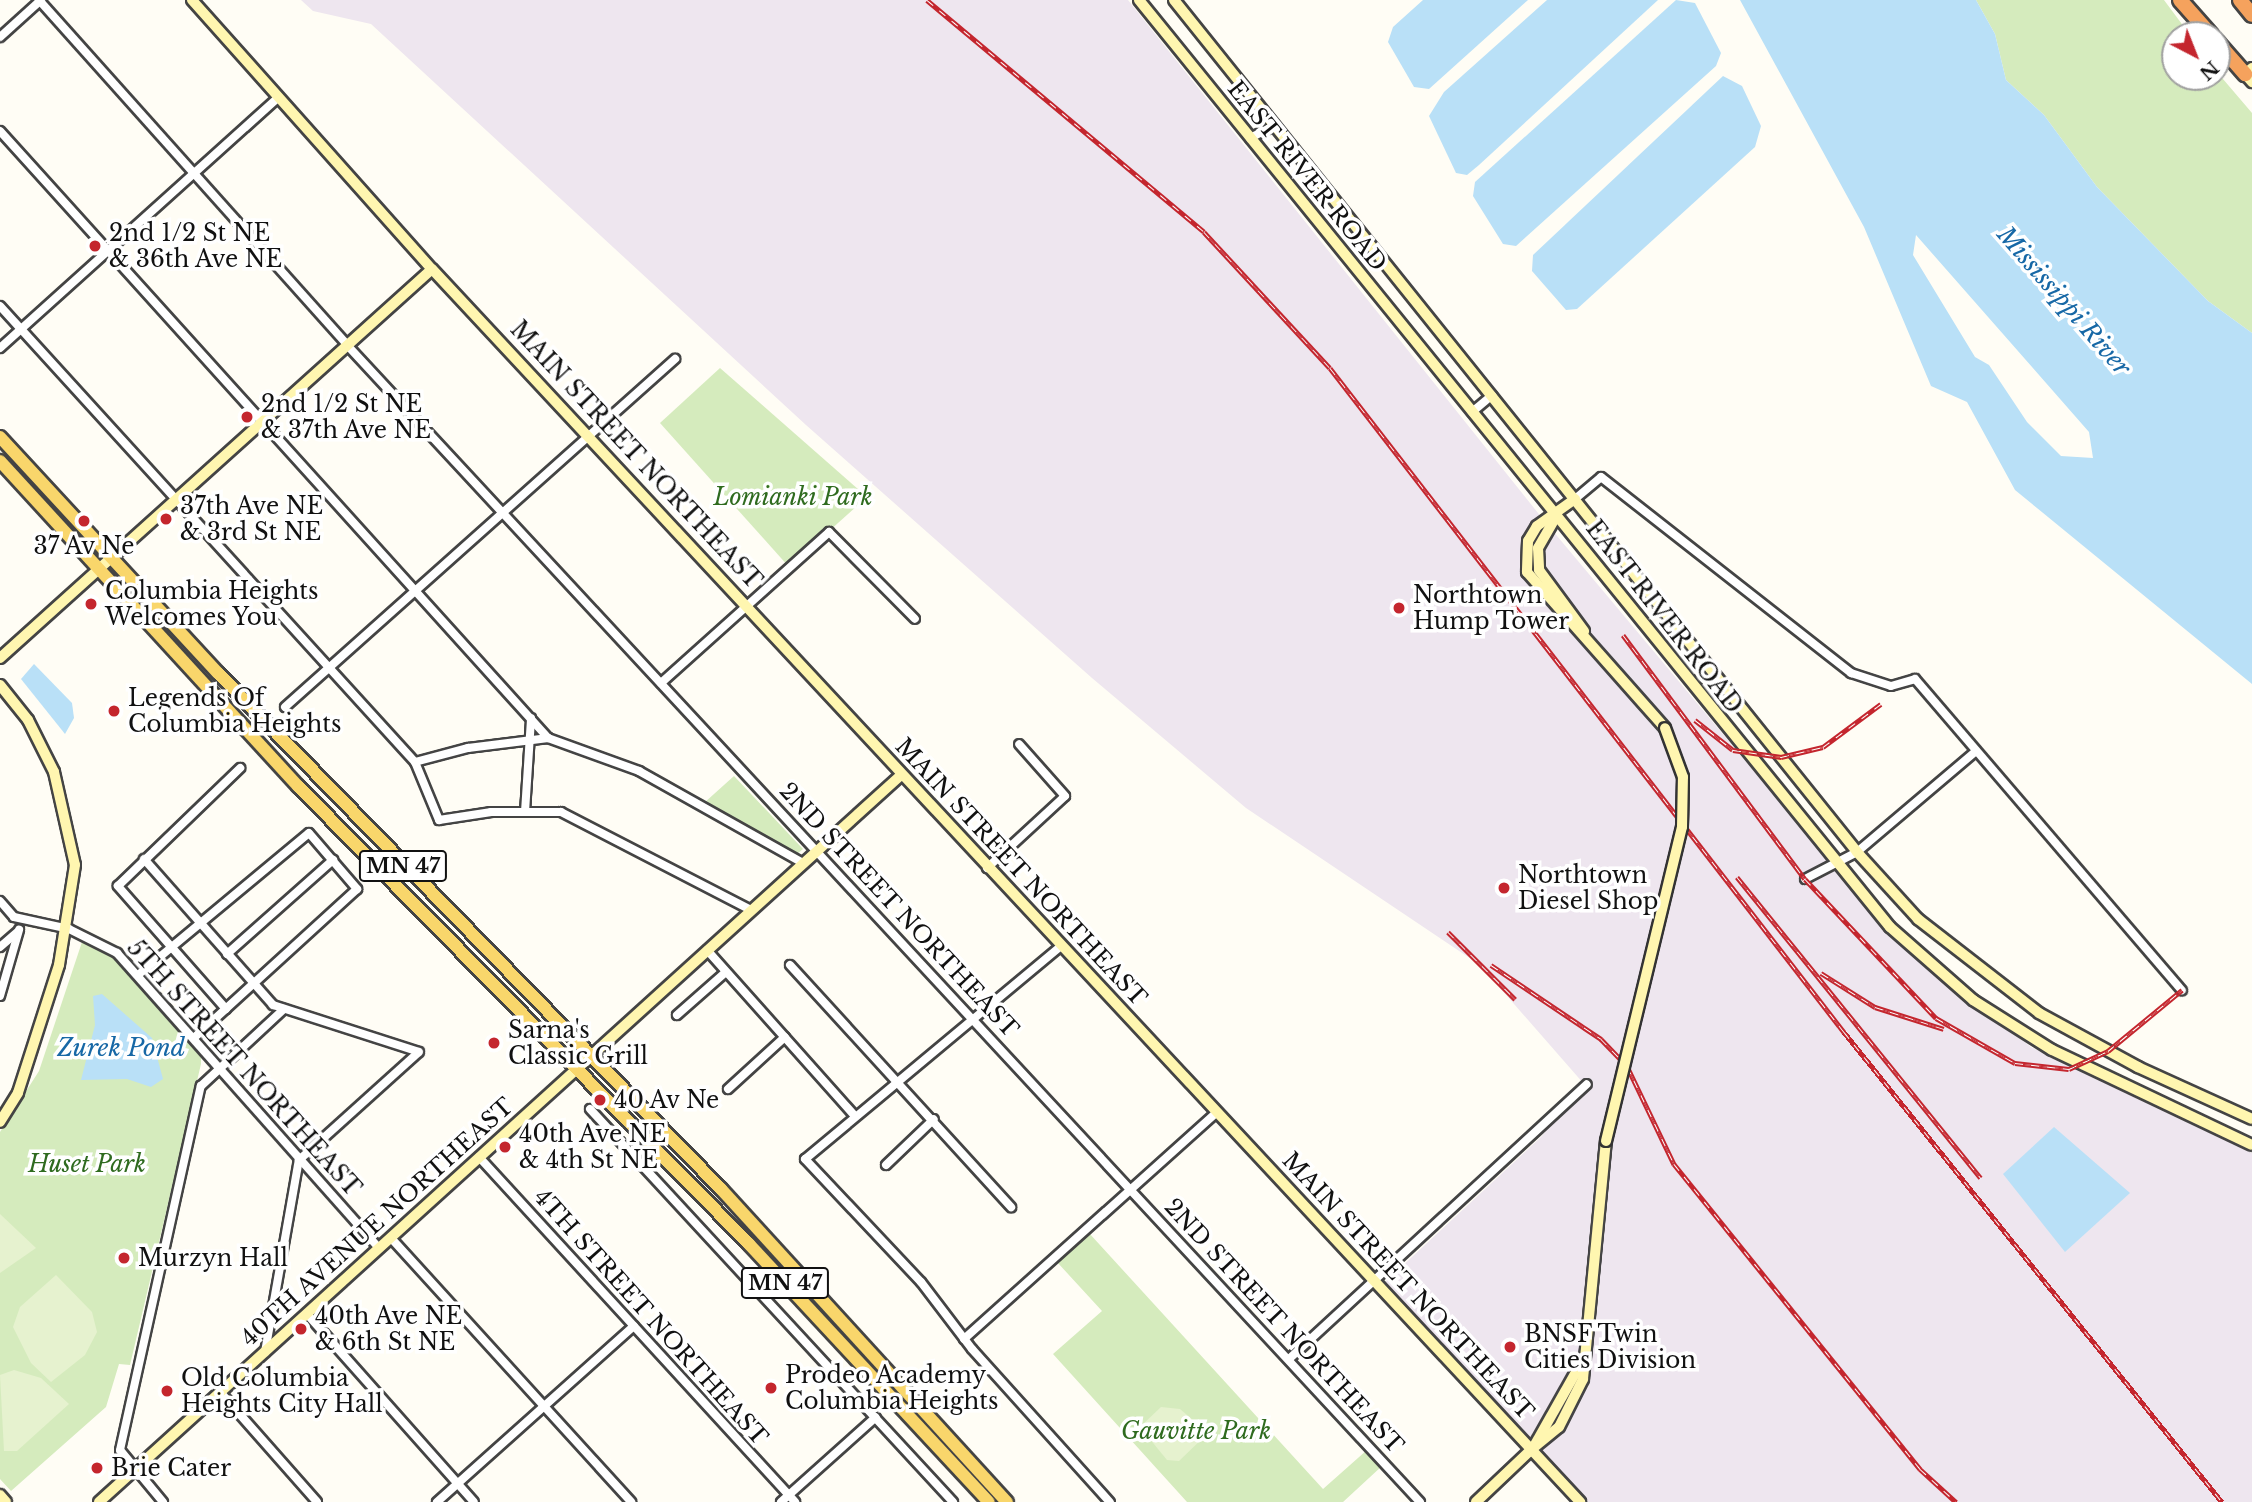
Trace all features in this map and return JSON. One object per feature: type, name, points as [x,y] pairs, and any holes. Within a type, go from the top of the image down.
[{"type":"highway","points":[[2180,0],[2199,21]]},
{"type":"highway","points":[[2240,0],[2252,15]]},
{"type":"highway","points":[[2231,56],[2250,74]]},
{"type":"main road","name":"MN 47","points":[[0,438],[589,1059],[746,1215],[1007,1502]]},
{"type":"main road","name":"MN 47","points":[[0,461],[298,786],[578,1068],[989,1502]]},
{"type":"street","points":[[0,37],[40,0]]},
{"type":"street","name":"2ND STREET NORTHEAST","points":[[40,0],[347,345],[1132,1188],[1420,1502]]},
{"type":"street","name":"MAIN STREET NORTHEAST","points":[[192,0],[432,269],[593,436],[987,868],[1533,1448],[1580,1502]]},
{"type":"street","name":"EAST RIVER ROAD","points":[[1139,0],[1556,515],[1834,864],[1917,954],[1973,1000],[2080,1066],[2252,1145]]},
{"type":"street","name":"EAST RIVER ROAD","points":[[1174,0],[1857,852],[1918,919],[2039,1013],[2138,1068],[2252,1119]]},
{"type":"street","points":[[0,348],[278,97]]},
{"type":"street","points":[[1250,138],[1275,125]]},
{"type":"street","points":[[0,131],[260,424],[548,738]]},
{"type":"street","points":[[0,659],[432,269]]},
{"type":"street","points":[[0,306],[173,502],[415,762],[439,820],[525,812],[561,812],[617,836],[751,911]]},
{"type":"street","points":[[285,707],[593,436],[675,359]]},
{"type":"street","points":[[1472,412],[1492,395]]},
{"type":"street","points":[[1476,1502],[1533,1448],[1587,1349],[1606,1140],[1682,827],[1683,777],[1665,728],[1527,572],[1528,541],[1537,526],[1556,515],[1601,477],[1851,673],[1891,686],[1914,679],[2182,990]]},
{"type":"street","points":[[661,683],[829,532],[915,619]]},
{"type":"street","points":[[0,685],[33,729],[63,799],[75,865],[69,929],[26,1073],[0,1122]]},
{"type":"street","points":[[525,812],[531,718]]},
{"type":"street","points":[[415,762],[548,738],[639,771],[803,863]]},
{"type":"street","points":[[987,868],[1065,796],[1019,744]]},
{"type":"street","points":[[1805,879],[1857,852],[1975,752]]},
{"type":"street","points":[[226,1009],[118,886],[240,768]]},
{"type":"street","name":"40TH AVENUE NORTHEAST","points":[[99,1502],[901,775]]},
{"type":"street","points":[[138,975],[301,834],[309,833],[357,889],[194,1038]]},
{"type":"street","points":[[144,859],[254,984],[284,1009],[419,1052],[299,1160],[265,1352]]},
{"type":"street","points":[[227,954],[333,860]]},
{"type":"street","points":[[0,901],[22,919],[0,996]]},
{"type":"street","name":"5TH STREET NORTHEAST","points":[[22,919],[69,929],[106,944],[221,1066],[299,1160],[379,1248]]},
{"type":"street","points":[[0,947],[19,930]]},
{"type":"street","points":[[1061,946],[975,1020],[897,1077],[805,1159],[921,1282],[964,1339],[1110,1502]]},
{"type":"street","points":[[707,950],[854,1115]]},
{"type":"street","points":[[790,965],[897,1077],[1012,1207]]},
{"type":"street","points":[[677,1014],[726,972]]},
{"type":"street","points":[[163,1502],[134,1471],[120,1450],[201,1086],[284,1009]]},
{"type":"street","points":[[728,1089],[785,1037]]},
{"type":"street","points":[[1289,1359],[1587,1084]]},
{"type":"street","points":[[590,1109],[953,1502]]},
{"type":"street","points":[[964,1339],[1216,1112]]},
{"type":"street","points":[[886,1165],[934,1119]]},
{"type":"street","name":"4TH STREET NORTHEAST","points":[[480,1157],[792,1499]]},
{"type":"street","points":[[391,1238],[631,1502]]},
{"type":"street","points":[[307,1314],[474,1502]]},
{"type":"street","points":[[437,1502],[634,1326]]},
{"type":"street","points":[[221,1393],[317,1502]]},
{"type":"street","points":[[781,1502],[792,1499],[876,1418]]},
{"type":"street","points":[[0,1495],[6,1502]]},
{"type":"shaded area","points":[[301,0],[1128,0],[1542,518],[1898,943],[2031,1047],[2252,1153],[2252,1502],[1586,1502],[1385,1282],[1541,1137],[1584,1084],[1480,965],[1246,808],[1092,678],[806,425],[371,24],[313,11]]},
{"type":"green space","points":[[1976,0],[2164,0],[2180,21],[2161,21],[2161,91],[2231,91],[2231,88],[2252,113],[2252,333],[2208,301],[2097,187],[2044,115],[2006,80],[1995,34]]},
{"type":"green space","name":"Lomianki Park","points":[[720,368],[867,497],[789,567],[660,423]]},
{"type":"green space","points":[[734,776],[803,849],[796,855],[704,803]]},
{"type":"green space","name":"Huset Park","points":[[83,939],[121,962],[201,1055],[201,1064],[130,1365],[119,1364],[106,1407],[11,1491],[0,1479],[0,1132],[39,1071]]},
{"type":"green space","points":[[0,1214],[36,1248],[0,1273]]},
{"type":"green space","name":"Gauvitte Park","points":[[1089,1233],[1323,1489],[1367,1450],[1382,1466],[1343,1502],[1187,1502],[1053,1354],[1102,1311],[1057,1262]]},
{"type":"green space","points":[[56,1275],[92,1312],[97,1332],[85,1355],[51,1382],[31,1363],[13,1327],[20,1307]]},
{"type":"green space","points":[[14,1370],[41,1378],[69,1404],[17,1451],[4,1451],[0,1375]]},
{"type":"green space","points":[[1161,1407],[1180,1409],[1208,1433],[1179,1461],[1167,1460],[1140,1427]]},
{"type":"water","points":[[1423,0],[1528,0],[1429,89],[1414,87],[1388,42],[1393,27]]},
{"type":"water","points":[[1547,0],[1658,0],[1479,165],[1467,175],[1456,173],[1429,116],[1444,92]]},
{"type":"water","points":[[1676,0],[1695,3],[1721,53],[1716,66],[1516,246],[1503,244],[1473,196],[1475,182]]},
{"type":"water","name":"Mississippi River","points":[[1740,0],[1976,0],[1995,34],[2006,80],[2044,115],[2097,187],[2208,301],[2252,333],[2252,684],[2015,490],[1967,402],[1931,386],[1864,227]],"holes":[[[1916,235],[2089,432],[2093,458],[2061,456],[2027,422],[1989,365],[1975,357],[1913,255]]]},
{"type":"water","points":[[1723,76],[1742,86],[1761,126],[1755,147],[1577,309],[1566,310],[1532,271],[1533,255]]},
{"type":"water","points":[[34,664],[72,703],[74,718],[65,734],[21,679]]},
{"type":"water","name":"Zurek Pond","points":[[102,994],[152,1038],[163,1079],[151,1087],[127,1079],[81,1080],[95,1025],[93,996]]},
{"type":"water","points":[[2054,1127],[2130,1193],[2065,1252],[2003,1174]]},
{"type":"railway","points":[[927,0],[1204,232],[1330,368],[1844,1032],[2222,1502]]},
{"type":"railway","points":[[1623,635],[1805,879],[1936,1018],[2015,1063],[2069,1069],[2108,1051],[2182,990]]},
{"type":"railway","points":[[1695,720],[1733,750],[1781,757],[1823,747],[1881,704]]},
{"type":"railway","points":[[1737,877],[1981,1178]]},
{"type":"railway","points":[[1448,932],[1515,999]]},
{"type":"railway","points":[[1491,965],[1601,1039],[1627,1066],[1674,1164],[1920,1469],[1956,1502]]},
{"type":"railway","points":[[1821,973],[1875,1007],[1944,1029]]},
{"type":"place","name":"2nd 1/2 St NE & 36th Ave NE","points":[[95,246]]},
{"type":"place","name":"2nd 1/2 St NE & 37th Ave NE","points":[[247,417]]},
{"type":"place","name":"37th Ave NE & 3rd St NE","points":[[166,519]]},
{"type":"place","name":"37 Av Ne","points":[[84,521]]},
{"type":"place","name":"Columbia Heights Welcomes You","points":[[91,604]]},
{"type":"place","name":"Northtown Hump Tower","points":[[1399,608]]},
{"type":"place","name":"Legends Of Columbia Heights","points":[[114,711]]},
{"type":"place","name":"Northtown Diesel Shop","points":[[1504,888]]},
{"type":"place","name":"Sarna's Classic Grill","points":[[494,1043]]},
{"type":"place","name":"40 Av Ne","points":[[600,1100]]},
{"type":"place","name":"40th Ave NE & 4th St NE","points":[[505,1147]]},
{"type":"place","name":"Murzyn Hall","points":[[124,1258]]},
{"type":"place","name":"40th Ave NE & 6th St NE","points":[[301,1329]]},
{"type":"place","name":"BNSF Twin Cities Division","points":[[1510,1347]]},
{"type":"place","name":"Prodeo Academy Columbia Heights","points":[[771,1388]]},
{"type":"place","name":"Old Columbia Heights City Hall","points":[[167,1391]]},
{"type":"place","name":"Brie Cater","points":[[97,1468]]}]
